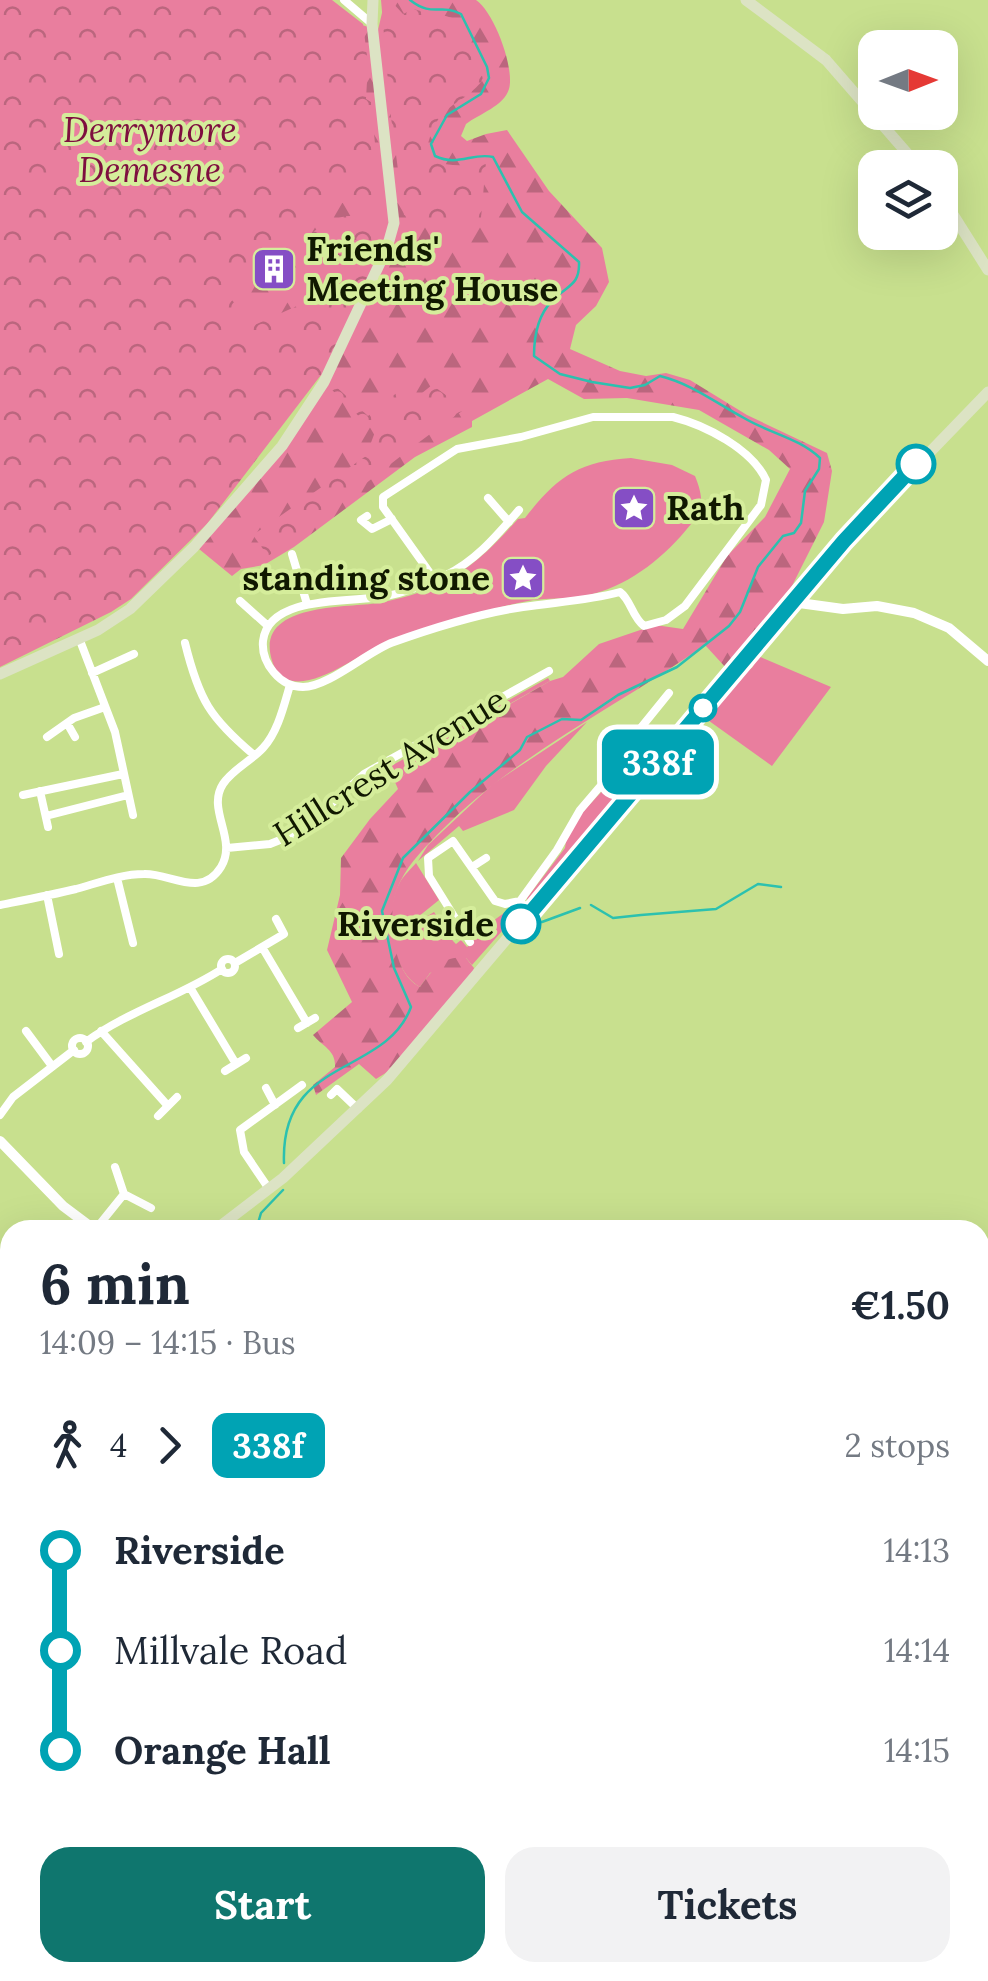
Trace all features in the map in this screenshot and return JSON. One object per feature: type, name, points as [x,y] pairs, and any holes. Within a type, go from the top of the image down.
[{"type":"main road","points":[[0,674],[98,630],[145,596],[193,548],[282,446],[324,382],[373,280],[394,223],[372,24],[373,0]]},
{"type":"main road","points":[[746,0],[826,60],[904,150]]},
{"type":"main road","points":[[958,222],[988,270]]},
{"type":"main road","points":[[228,1220],[358,1109],[437,1025],[792,602],[873,509],[988,392]]},
{"type":"street","points":[[344,0],[372,24]]},
{"type":"street","points":[[436,580],[383,506],[386,494],[457,448],[521,437],[592,417],[673,417],[742,451],[766,480],[760,505],[684,606],[666,620],[644,626],[620,592],[582,602],[522,607],[390,644],[312,686],[290,684],[274,672],[264,655],[264,634],[277,617],[308,604],[378,598],[436,580],[474,557],[519,510]]},
{"type":"street","points":[[488,498],[509,522]]},
{"type":"street","points":[[367,516],[361,520],[372,530],[392,519]]},
{"type":"street","points":[[307,560],[293,559],[308,604]]},
{"type":"street","points":[[240,602],[268,626]]},
{"type":"street","points":[[792,602],[844,609],[876,606],[914,613],[949,628],[988,662]]},
{"type":"street","points":[[79,638],[114,732],[132,815]]},
{"type":"street","points":[[185,643],[192,671],[218,724],[254,756]]},
{"type":"street","points":[[92,673],[122,666],[134,654]]},
{"type":"street","points":[[522,670],[528,681]]},
{"type":"street","name":"Hillcrest Avenue","points":[[227,848],[270,844],[300,832],[364,774],[548,670]]},
{"type":"street","points":[[178,675],[192,671]]},
{"type":"street","points":[[0,905],[145,874],[183,884],[204,882],[220,868],[227,848],[219,810],[220,791],[225,781],[271,737],[290,684]]},
{"type":"street","points":[[470,942],[429,876],[428,858],[453,841],[498,904],[520,901],[580,810],[615,770],[629,741],[670,693]]},
{"type":"street","points":[[47,737],[66,723],[105,707]]},
{"type":"street","points":[[66,723],[76,737]]},
{"type":"street","points":[[23,795],[123,774]]},
{"type":"street","points":[[40,791],[48,828]]},
{"type":"street","points":[[46,816],[128,794]]},
{"type":"street","points":[[472,868],[486,858]]},
{"type":"street","points":[[117,878],[132,939],[144,932]]},
{"type":"street","points":[[46,950],[59,951],[47,895]]},
{"type":"street","points":[[520,901],[531,913]]},
{"type":"street","points":[[0,1114],[13,1097],[52,1066],[74,1050],[83,1053],[86,1042],[101,1031],[191,989],[222,969],[230,972],[234,963],[284,934],[276,918]]},
{"type":"street","points":[[262,946],[307,1023]]},
{"type":"street","points":[[191,989],[236,1064]]},
{"type":"street","points":[[26,1031],[52,1066]]},
{"type":"street","points":[[101,1031],[168,1106]]},
{"type":"street","points":[[225,1070],[246,1058]]},
{"type":"street","points":[[269,1189],[244,1152],[240,1136],[247,1124],[302,1085]]},
{"type":"street","points":[[266,1088],[275,1105]]},
{"type":"street","points":[[331,1096],[337,1089],[358,1109]]},
{"type":"street","points":[[158,1116],[177,1097]]},
{"type":"street","points":[[0,1140],[79,1220]]},
{"type":"street","points":[[114,1167],[124,1194],[150,1208]]},
{"type":"street","points":[[99,1220],[124,1194]]},
{"type":"green space","name":"Derrymore Demesne","points":[[0,0],[332,0],[363,24],[368,64],[366,99],[371,102],[381,206],[333,202],[221,283],[250,327],[308,301],[318,281],[297,244],[338,218],[360,216],[385,226],[378,264],[331,362],[207,524],[131,599],[0,667]]},
{"type":"green space","points":[[381,0],[390,0],[403,14],[414,9],[454,19],[473,47],[483,80],[443,114],[431,133],[427,149],[433,161],[440,163],[486,162],[481,218],[455,223],[404,215]]},
{"type":"green space","points":[[385,0],[476,0],[490,16],[506,55],[509,89],[497,105],[466,124],[461,136],[467,141],[507,130],[549,191],[602,248],[609,282],[596,306],[576,325],[570,349],[620,371],[646,376],[666,373],[690,380],[747,415],[827,453],[832,471],[824,522],[780,610],[727,669],[705,645],[504,776],[419,854],[400,882],[393,904],[393,934],[399,962],[420,987],[434,969],[451,958],[466,958],[474,968],[472,974],[415,1046],[389,1070],[376,1079],[359,1064],[316,1095],[313,1085],[335,1067],[335,1061],[313,1035],[352,1002],[327,950],[340,895],[341,858],[398,789],[395,782],[451,738],[563,677],[599,644],[655,625],[683,629],[727,556],[765,517],[790,469],[769,450],[699,410],[627,398],[584,399],[548,379],[415,457],[264,565],[241,569],[232,576],[199,549],[291,430],[324,376],[268,373],[0,119],[346,20],[378,30]]},
{"type":"green space","points":[[332,383],[368,416],[399,391],[417,397],[432,385],[465,409],[268,556],[253,535],[366,456],[375,432],[329,387]]},
{"type":"green space","points":[[631,458],[672,465],[695,476],[701,495],[700,509],[681,536],[635,576],[593,594],[523,602],[410,633],[306,681],[291,681],[279,673],[271,657],[271,639],[278,626],[291,618],[327,608],[386,601],[435,586],[474,562],[570,474],[596,463]]},
{"type":"green space","points":[[758,656],[831,687],[772,766],[705,718],[752,668]]},
{"type":"green space","points":[[548,678],[550,681],[451,737],[394,783],[384,770]]},
{"type":"green space","points":[[587,722],[546,766],[514,810],[463,831],[459,826],[418,861],[428,845],[493,784]]},
{"type":"green space","points":[[641,730],[663,740],[660,748],[532,904],[528,904],[527,898],[565,848],[575,822],[614,777],[626,751],[632,746],[640,752],[645,747],[638,738]]},
{"type":"green space","points":[[416,863],[439,900],[413,921],[415,924],[434,912],[453,941],[456,944],[461,940],[467,947],[474,942],[472,936],[504,913],[518,913],[472,965],[466,958],[430,973],[420,987],[410,979],[396,954],[391,923],[395,894]]},
{"type":"waterway","points":[[284,1163],[287,1128],[298,1103],[336,1071],[380,1046],[398,1029],[411,1007],[394,968],[382,911],[403,858],[470,792],[520,750],[527,737],[562,719],[581,720],[618,695],[677,667],[729,626],[740,612],[758,567],[783,536],[794,533],[801,523],[805,491],[819,469],[820,458],[803,445],[683,384],[660,376],[630,388],[592,382],[560,374],[534,356],[543,313],[575,281],[579,262],[522,212],[493,157],[451,160],[435,156],[431,144],[447,115],[481,94],[489,78],[461,14],[425,8],[410,0]]},
{"type":"waterway","points":[[591,905],[613,918],[716,909],[758,884],[781,887]]},
{"type":"waterway","points":[[534,922],[580,908]]},
{"type":"waterway","points":[[259,1220],[283,1190]]},
{"type":"bus line","name":"338f","points":[[521,924],[844,541],[916,464]]},
{"type":"place","name":"Friends' Meeting House","points":[[274,269]]},
{"type":"place","name":"Rath","points":[[634,508]]},
{"type":"place","name":"standing stone","points":[[523,578]]},
{"type":"place","name":"Riverside","points":[[521,924]]}]
